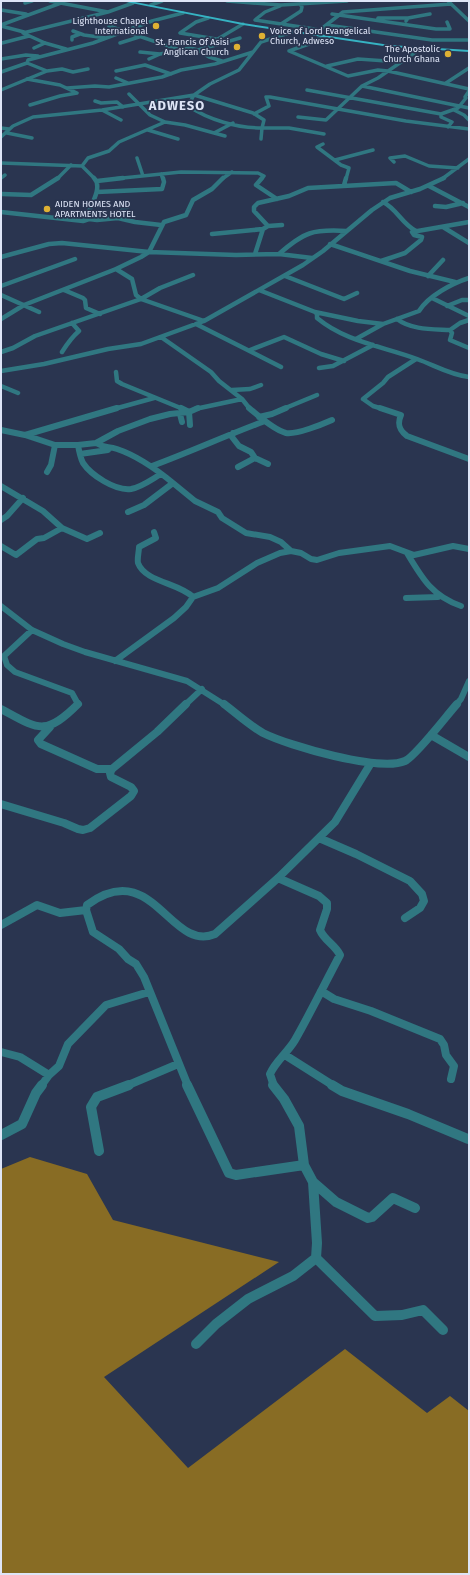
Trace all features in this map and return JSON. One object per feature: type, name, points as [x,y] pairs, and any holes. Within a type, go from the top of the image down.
[{"type":"main road","points":[[123,1],[231,20],[319,31],[411,47],[469,51]]},
{"type":"main road","points":[[133,2],[208,18],[323,36],[420,49],[469,51]]},
{"type":"street","points":[[25,3],[32,1]]},
{"type":"street","points":[[50,1],[108,12]]},
{"type":"street","points":[[1,25],[66,1]]},
{"type":"street","points":[[151,5],[162,1]]},
{"type":"street","points":[[227,2],[281,5],[347,1]]},
{"type":"street","points":[[24,32],[108,12],[133,2]]},
{"type":"street","points":[[281,5],[265,12],[255,20],[319,31],[338,15],[346,12],[449,2],[469,21]]},
{"type":"street","points":[[281,24],[301,11],[302,7],[300,4]]},
{"type":"street","points":[[1,10],[28,15]]},
{"type":"street","points":[[27,63],[28,60],[106,38],[152,21],[183,13]]},
{"type":"street","points":[[332,14],[447,30],[450,29],[447,22]]},
{"type":"street","points":[[377,20],[381,17],[408,18],[430,14]]},
{"type":"street","points":[[208,18],[196,22],[180,33],[216,39],[217,41],[223,43]]},
{"type":"street","points":[[403,24],[408,18]]},
{"type":"street","points":[[216,39],[243,24]]},
{"type":"street","points":[[1,25],[24,32],[24,34],[45,43],[68,49]]},
{"type":"street","points":[[327,25],[436,41],[469,40]]},
{"type":"street","points":[[404,28],[409,25]]},
{"type":"street","points":[[109,26],[128,31],[139,37],[180,50]]},
{"type":"street","points":[[73,31],[80,34]]},
{"type":"street","points":[[295,31],[261,42],[239,70],[210,84],[194,95],[188,104],[192,110],[201,115],[250,127],[296,129],[324,134]]},
{"type":"street","points":[[395,35],[399,32]]},
{"type":"street","points":[[72,40],[72,37],[80,34],[106,38]]},
{"type":"street","points":[[2,43],[29,36]]},
{"type":"street","points":[[307,90],[441,114],[454,110],[466,98],[465,97],[469,90],[446,83],[388,71],[378,70],[348,76],[289,51],[309,44],[323,36]]},
{"type":"street","points":[[120,43],[139,37]]},
{"type":"street","points":[[198,50],[240,38]]},
{"type":"street","points":[[411,47],[419,39]]},
{"type":"street","points":[[34,48],[45,43]]},
{"type":"street","points":[[149,59],[160,54],[190,48],[207,54],[208,57],[222,61]]},
{"type":"street","points":[[298,117],[326,120],[348,97],[362,86],[388,71],[420,49]]},
{"type":"street","points":[[140,52],[160,54]]},
{"type":"street","points":[[66,88],[94,86],[109,88],[171,74],[253,52]]},
{"type":"street","points":[[3,59],[26,55],[43,56]]},
{"type":"street","points":[[325,66],[339,65],[348,61],[368,58],[401,62]]},
{"type":"street","points":[[3,59],[12,64]]},
{"type":"street","points":[[1,72],[12,64],[27,63],[47,71]]},
{"type":"street","points":[[116,71],[145,65],[171,74]]},
{"type":"street","points":[[1,90],[47,71],[82,66]]},
{"type":"street","points":[[446,83],[469,68]]},
{"type":"street","points":[[62,69],[71,72],[88,69]]},
{"type":"street","points":[[27,78],[66,88],[77,93],[60,96],[30,105]]},
{"type":"street","points":[[116,78],[128,83]]},
{"type":"street","points":[[362,86],[469,108]]},
{"type":"street","points":[[129,94],[138,105],[155,117],[166,122],[185,125],[225,136]]},
{"type":"street","points":[[1,137],[26,120],[41,116],[102,110],[194,95],[233,106],[263,118],[261,139]]},
{"type":"street","points":[[254,114],[269,106],[266,98],[268,97],[406,122],[469,129]]},
{"type":"street","points":[[95,101],[101,103],[117,102],[123,107]]},
{"type":"street","points":[[378,116],[395,106]]},
{"type":"street","points":[[102,110],[120,120]]},
{"type":"street","points":[[454,110],[464,115],[469,120]]},
{"type":"street","points":[[441,114],[441,117],[452,122],[448,127]]},
{"type":"street","points":[[82,166],[87,158],[107,151],[117,146],[119,142],[166,122]]},
{"type":"street","points":[[214,133],[232,123]]},
{"type":"street","points":[[1,128],[32,138]]},
{"type":"street","points":[[148,130],[178,139]]},
{"type":"street","points":[[323,144],[317,147],[341,165],[349,168],[344,185]]},
{"type":"street","points":[[335,160],[374,150]]},
{"type":"street","points":[[394,162],[390,158],[405,156],[428,166],[458,168]]},
{"type":"street","points":[[137,158],[143,176]]},
{"type":"street","points":[[1,371],[65,360],[108,349],[141,344],[204,321],[285,276],[312,258],[383,202],[390,198],[428,186],[448,176],[469,160]]},
{"type":"street","points":[[1,163],[82,166],[97,181],[97,192],[87,215],[89,219]]},
{"type":"street","points":[[2,194],[31,195],[54,182],[71,165]]},
{"type":"street","points":[[463,165],[469,169]]},
{"type":"street","points":[[97,181],[161,174],[197,172],[263,174],[264,176],[262,180],[256,185],[277,198]]},
{"type":"street","points":[[1,319],[24,305],[116,270],[149,252],[161,225],[165,221],[186,215],[193,200],[212,189],[232,172]]},
{"type":"street","points":[[97,192],[162,189],[164,182],[161,174]]},
{"type":"street","points":[[1,178],[5,175]]},
{"type":"street","points":[[268,226],[254,211],[254,207],[258,203],[308,188],[396,183],[411,192]]},
{"type":"street","points":[[428,186],[440,190],[469,207]]},
{"type":"street","points":[[456,200],[469,198]]},
{"type":"street","points":[[383,202],[392,207],[410,229],[416,231],[469,222]]},
{"type":"street","points":[[118,218],[119,213],[128,206],[127,203]]},
{"type":"street","points":[[435,206],[446,207],[463,203]]},
{"type":"street","points":[[1,212],[69,220],[118,218],[135,222],[161,225]]},
{"type":"street","points":[[212,234],[263,229],[268,226],[282,224]]},
{"type":"street","points":[[443,227],[469,243]]},
{"type":"street","points":[[255,254],[263,229]]},
{"type":"street","points":[[279,254],[304,234],[322,230],[346,230]]},
{"type":"street","points":[[381,261],[409,251],[421,240],[422,237],[412,234],[412,232],[416,231]]},
{"type":"street","points":[[1,257],[49,244],[62,243],[149,252],[211,255],[279,254],[312,258]]},
{"type":"street","points":[[330,244],[428,276],[455,282]]},
{"type":"street","points":[[1,286],[75,259]]},
{"type":"street","points":[[428,276],[442,260]]},
{"type":"street","points":[[116,270],[132,279],[136,295],[141,299],[204,321]]},
{"type":"street","points":[[1,352],[13,348],[36,336],[141,299],[160,288],[171,285],[193,275]]},
{"type":"street","points":[[285,276],[344,299],[357,293]]},
{"type":"street","points":[[356,339],[383,324],[419,311],[423,304],[455,282],[469,278]]},
{"type":"street","points":[[64,290],[83,298],[85,300],[86,308],[100,314]]},
{"type":"street","points":[[259,290],[315,312],[358,321],[383,324]]},
{"type":"street","points":[[1,295],[39,312]]},
{"type":"street","points":[[432,298],[469,316]]},
{"type":"street","points":[[448,306],[462,300],[469,300]]},
{"type":"street","points":[[315,312],[317,314],[317,318],[324,325],[338,333],[416,358],[448,372],[469,377]]},
{"type":"street","points":[[397,319],[400,323],[409,325],[450,330],[460,323],[469,320]]},
{"type":"street","points":[[62,352],[70,343],[72,337],[79,331],[72,323]]},
{"type":"street","points":[[196,324],[281,367]]},
{"type":"street","points":[[450,330],[452,333],[450,340],[469,348]]},
{"type":"street","points":[[161,337],[211,372],[265,421],[290,433],[312,428],[332,420]]},
{"type":"street","points":[[250,350],[284,337],[321,354],[344,361]]},
{"type":"street","points":[[319,368],[333,366],[373,345]]},
{"type":"street","points":[[416,358],[388,377],[383,384],[363,399],[373,406],[401,415],[398,422],[400,429],[407,436],[469,459]]},
{"type":"street","points":[[116,372],[118,381],[122,384],[189,412]]},
{"type":"street","points":[[232,390],[250,389],[261,385]]},
{"type":"street","points":[[1,386],[18,393]]},
{"type":"street","points":[[259,417],[283,410],[317,395]]},
{"type":"street","points":[[25,435],[133,403],[146,402],[154,398]]},
{"type":"street","points":[[1,430],[25,435],[55,445],[96,443],[118,431],[170,414],[180,414],[198,408],[234,402],[242,399]]},
{"type":"street","points":[[189,412],[190,425]]},
{"type":"street","points":[[180,414],[182,422]]},
{"type":"street","points":[[152,466],[196,450],[233,433],[265,421]]},
{"type":"street","points":[[233,433],[232,437],[239,446],[251,452],[255,458],[268,464]]},
{"type":"street","points":[[96,443],[111,450]]},
{"type":"street","points":[[47,472],[51,465],[55,445]]},
{"type":"street","points":[[78,445],[82,461],[88,470],[115,485],[127,489],[135,488],[161,474]]},
{"type":"street","points":[[80,454],[116,449],[152,466],[195,500],[218,512],[222,518],[246,533],[270,537],[281,542],[291,551],[317,560],[339,553],[390,546],[407,553],[418,554],[453,546],[469,549]]},
{"type":"street","points":[[238,468],[255,458]]},
{"type":"street","points":[[128,512],[144,505],[173,482]]},
{"type":"street","points":[[1,486],[43,511],[62,528],[87,539],[100,533]]},
{"type":"street","points":[[1,520],[7,516],[23,498]]},
{"type":"street","points":[[1,546],[16,554],[35,542],[37,539],[44,538],[62,528]]},
{"type":"street","points":[[154,532],[156,538],[139,547],[138,563],[143,570],[154,578],[187,591],[193,597]]},
{"type":"street","points":[[115,661],[174,618],[186,607],[193,597],[218,588],[257,563],[280,553],[291,551]]},
{"type":"street","points":[[407,553],[421,576],[438,597]]},
{"type":"street","points":[[406,598],[438,597],[461,606]]},
{"type":"street","points":[[1,606],[32,630],[70,647],[115,661],[164,673],[187,681],[202,689],[262,732],[289,744],[371,763],[401,763],[407,760],[431,736],[461,699],[469,681]]},
{"type":"street","points":[[32,630],[4,656],[9,668],[15,672],[72,693],[78,704],[55,725],[41,734],[38,740],[41,744],[97,769],[112,769]]},
{"type":"street","points":[[1,804],[83,830],[90,828],[131,796],[134,791],[131,787],[111,777],[110,773],[112,769],[157,732],[202,689]]},
{"type":"street","points":[[1,709],[37,727],[50,727]]},
{"type":"street","points":[[431,736],[469,757]]},
{"type":"street","points":[[304,1165],[236,1175],[226,1169],[203,1122],[178,1064],[144,977],[136,964],[128,959],[119,949],[93,932],[86,910],[87,905],[95,900],[118,890],[127,890],[140,894],[188,932],[197,937],[208,937],[215,934],[278,878],[335,822],[371,763]]},
{"type":"street","points":[[319,838],[356,854],[410,881],[422,894],[424,901],[420,908],[405,918]]},
{"type":"street","points":[[278,878],[319,896],[327,903],[327,909],[320,930],[322,937],[337,950],[340,955],[295,1040],[285,1055],[273,1067],[270,1074],[272,1083],[299,1126],[304,1165],[313,1182],[336,1202],[368,1218],[372,1218],[393,1198],[415,1208]]},
{"type":"street","points":[[1,925],[37,905],[60,913],[86,910]]},
{"type":"street","points":[[321,991],[334,999],[371,1011],[440,1039],[444,1045],[446,1055],[454,1066],[451,1078]]},
{"type":"street","points":[[1,1135],[22,1124],[36,1093],[49,1074],[59,1066],[68,1044],[106,1006],[150,992]]},
{"type":"street","points":[[1,1052],[20,1057],[49,1074]]},
{"type":"street","points":[[285,1055],[342,1091],[408,1114],[468,1139]]},
{"type":"street","points":[[99,1151],[92,1122],[91,1107],[98,1097],[157,1074],[178,1064]]},
{"type":"street","points":[[196,1344],[216,1324],[248,1299],[293,1276],[316,1258],[317,1243],[313,1182]]},
{"type":"street","points":[[316,1258],[375,1316],[402,1315],[423,1310],[443,1330]]},
{"type":"shaded area","points":[[30,1157],[87,1174],[113,1220],[279,1262],[104,1377],[188,1468],[345,1349],[427,1413],[450,1396],[469,1411],[469,1574],[1,1574],[1,1169]]},
{"type":"place","name":"Lighthouse Chapel International","points":[[156,26]]},
{"type":"place","name":"Voice of Lord Evangelical Church, Adweso","points":[[262,36]]},
{"type":"place","name":"St. Francis Of Asisi Anglican Church","points":[[237,47]]},
{"type":"place","name":"The Apostolic Church Ghana","points":[[448,54]]},
{"type":"place","name":"AIDEN HOMES AND APARTMENTS HOTEL","points":[[47,209]]},
{"type":"district","name":"ADWESO","points":[[177,105]]}]
